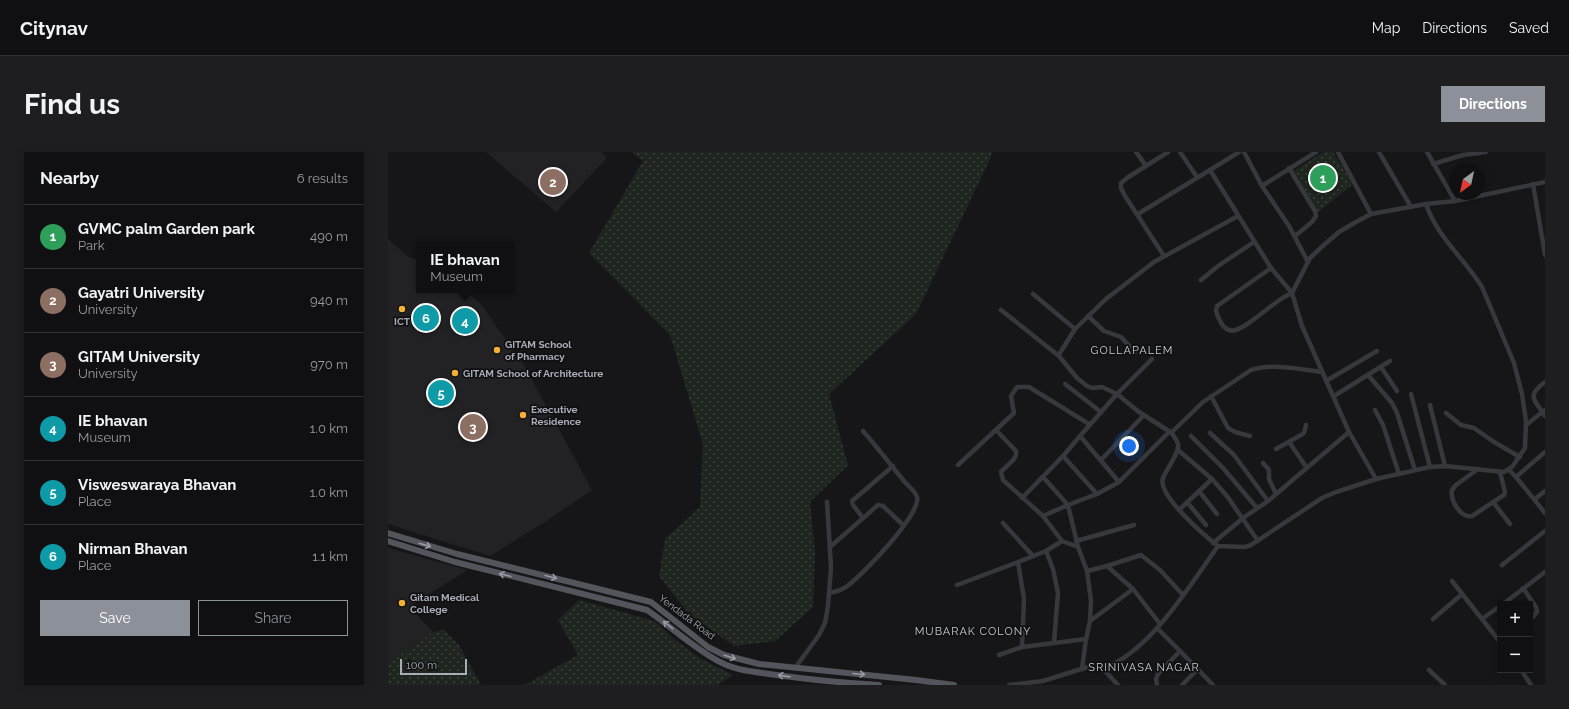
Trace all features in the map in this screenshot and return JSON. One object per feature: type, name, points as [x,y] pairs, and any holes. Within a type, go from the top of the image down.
[{"type":"main road","name":"Yendada Road","points":[[388,533],[457,554],[651,602],[708,647],[724,655],[759,664],[954,685]]},
{"type":"main road","name":"Yendada Road","points":[[388,541],[455,562],[647,610],[667,624],[688,642],[708,656],[724,664],[745,670],[790,677],[879,685]]},
{"type":"street","points":[[1136,152],[1146,166]]},
{"type":"street","points":[[1164,256],[1138,214],[1122,192],[1121,184],[1123,181],[1168,152]]},
{"type":"street","points":[[1180,152],[1197,177]]},
{"type":"street","points":[[1138,214],[1239,152]]},
{"type":"street","points":[[1244,152],[1262,186],[1295,236],[1308,262]]},
{"type":"street","points":[[1262,186],[1316,152]]},
{"type":"street","points":[[1338,152],[1372,214]]},
{"type":"street","points":[[1379,152],[1411,206]]},
{"type":"street","points":[[1427,152],[1449,190]]},
{"type":"street","points":[[1433,164],[1463,153],[1486,152]]},
{"type":"street","points":[[1289,168],[1315,211],[1316,216],[1312,222],[1295,236]]},
{"type":"street","points":[[1210,170],[1271,268],[1292,293],[1302,326],[1349,432],[1376,479]]},
{"type":"street","points":[[1485,194],[1545,182]]},
{"type":"street","points":[[1533,184],[1545,255]]},
{"type":"street","points":[[1271,268],[1218,306],[1216,311],[1220,323],[1226,329],[1232,331],[1242,329],[1284,297],[1292,293],[1308,262],[1339,232],[1356,222],[1372,214],[1411,206],[1455,200]]},
{"type":"street","points":[[1001,310],[1059,356],[1087,386],[1092,388],[1102,387],[1117,394],[1144,415],[1171,433],[1178,444],[1178,450],[1162,482],[1166,492],[1179,510],[1191,523],[1218,546],[1252,545],[1299,512],[1322,498],[1336,492],[1376,479],[1430,467],[1445,466],[1500,472],[1509,470],[1520,457],[1525,445],[1526,425],[1522,394],[1514,362],[1482,287],[1476,277],[1438,229],[1430,216],[1426,204]]},
{"type":"street","points":[[1059,356],[1075,330],[1106,299],[1154,262],[1238,216]]},
{"type":"street","points":[[1200,280],[1254,242]]},
{"type":"street","points":[[1033,294],[1075,330]]},
{"type":"street","points":[[1088,316],[1104,331],[1121,337],[1135,352]]},
{"type":"street","points":[[1326,381],[1377,351]]},
{"type":"street","points":[[1022,498],[1063,456],[1089,424],[1117,394],[1152,359]]},
{"type":"street","points":[[1334,396],[1390,361]]},
{"type":"street","points":[[1043,516],[1098,494],[1125,478],[1186,417],[1211,396],[1246,373],[1256,368],[1286,367],[1322,372]]},
{"type":"street","points":[[1380,367],[1397,391]]},
{"type":"street","points":[[1368,375],[1392,404],[1397,413],[1415,470]]},
{"type":"street","points":[[1526,425],[1544,413],[1533,398],[1533,395],[1536,389],[1545,382]]},
{"type":"street","points":[[1065,384],[1101,412]]},
{"type":"street","points":[[958,465],[1014,413],[1011,396],[1017,387],[1029,387],[1089,424]]},
{"type":"street","points":[[1411,394],[1430,467]]},
{"type":"street","points":[[1211,396],[1228,428],[1235,432],[1250,436]]},
{"type":"street","points":[[1430,405],[1445,466]]},
{"type":"street","points":[[1375,410],[1383,425],[1399,474]]},
{"type":"street","points":[[1446,413],[1461,425],[1474,428],[1520,457]]},
{"type":"street","points":[[1101,460],[1144,415]]},
{"type":"street","points":[[1276,449],[1301,436],[1304,433],[1306,425]]},
{"type":"street","points":[[996,430],[1016,451],[1017,454],[1015,458],[1003,469],[1000,476],[1002,480],[1043,516],[1062,541],[1078,547]]},
{"type":"street","points":[[829,593],[846,588],[880,556],[914,510],[918,498],[863,431]]},
{"type":"street","points":[[1213,543],[1243,518],[1268,501],[1349,432]]},
{"type":"street","points":[[1210,433],[1234,455],[1268,501]]},
{"type":"street","points":[[1080,436],[1119,482]]},
{"type":"street","points":[[1191,436],[1223,468],[1257,508]]},
{"type":"street","points":[[1289,442],[1307,468]]},
{"type":"street","points":[[1178,450],[1212,479],[1243,518],[1258,541]]},
{"type":"street","points":[[1516,477],[1545,452]]},
{"type":"street","points":[[1063,456],[1098,494]]},
{"type":"street","points":[[1263,463],[1268,470],[1269,479],[1276,494]]},
{"type":"street","points":[[863,518],[853,505],[852,501],[893,466]]},
{"type":"street","points":[[1478,469],[1456,485],[1452,490],[1452,499],[1463,515],[1467,517],[1472,516],[1504,495],[1505,492],[1500,472]]},
{"type":"street","points":[[1509,470],[1535,499],[1545,513]]},
{"type":"street","points":[[1042,476],[1068,506],[1076,541],[1087,571],[1090,621],[1082,669]]},
{"type":"street","points":[[1179,510],[1212,479]]},
{"type":"street","points":[[1199,491],[1217,514]]},
{"type":"street","points":[[1535,499],[1545,491]]},
{"type":"street","points":[[796,668],[810,650],[825,623],[831,567],[827,502]]},
{"type":"street","points":[[1187,502],[1206,525]]},
{"type":"street","points":[[1493,502],[1510,524]]},
{"type":"street","points":[[830,547],[878,505],[883,506],[903,525]]},
{"type":"street","points":[[1002,523],[1033,556]]},
{"type":"street","points":[[1076,541],[1134,525]]},
{"type":"street","points":[[1502,565],[1545,531]]},
{"type":"street","points":[[957,585],[1033,556],[1062,541]]},
{"type":"street","points":[[1103,669],[1129,654],[1159,626],[1218,546]]},
{"type":"street","points":[[1046,550],[1053,569],[1058,593],[1054,642]]},
{"type":"street","points":[[1087,571],[1141,555],[1160,570],[1183,595]]},
{"type":"street","points":[[1018,562],[1024,599],[1022,648]]},
{"type":"street","points":[[1108,566],[1133,589],[1159,626],[1197,670],[1213,685]]},
{"type":"street","points":[[1507,601],[1545,572]]},
{"type":"street","points":[[1452,581],[1497,638]]},
{"type":"street","points":[[1524,588],[1532,601]]},
{"type":"street","points":[[1090,621],[1133,589]]},
{"type":"street","points":[[1433,619],[1462,594]]},
{"type":"street","points":[[1533,602],[1537,612],[1533,617]]},
{"type":"street","points":[[1482,619],[1497,608]]},
{"type":"street","points":[[999,655],[1022,648],[1054,642],[1086,639]]},
{"type":"street","points":[[1157,685],[1156,679],[1158,674],[1180,651]]},
{"type":"street","points":[[1008,685],[1043,681],[1091,666],[1103,669],[1118,685]]},
{"type":"street","points":[[1182,685],[1197,670]]},
{"type":"street","points":[[1429,670],[1445,685]]},
{"type":"street","points":[[1523,673],[1531,685]]},
{"type":"shaded area","points":[[486,152],[601,152],[607,158],[556,212]]},
{"type":"shaded area","points":[[632,152],[992,152],[916,314],[829,394],[848,465],[810,502],[815,552],[813,607],[775,641],[734,646],[689,614],[659,576],[665,539],[700,507],[703,444],[670,335],[589,253],[643,161]]},
{"type":"shaded area","points":[[1323,152],[1333,152],[1353,184],[1318,212],[1294,171]]},
{"type":"shaded area","points":[[388,239],[407,256],[416,260],[416,293],[468,293],[480,303],[524,365],[592,490],[548,520],[490,556],[388,524]]},
{"type":"shaded area","name":"Gitam Medical College","points":[[388,548],[467,570],[409,607],[433,632],[388,663]]},
{"type":"shaded area","points":[[579,600],[655,621],[674,639],[701,659],[733,675],[718,685],[525,685],[578,655],[558,620]]},
{"type":"shaded area","points":[[444,630],[459,645],[481,685],[388,685],[388,663],[433,632]]},
{"type":"place","name":"GVMC palm Garden park","points":[[1323,178]]},
{"type":"place","name":"Gayatri University","points":[[553,182]]},
{"type":"place","name":"ICT","points":[[402,309]]},
{"type":"place","name":"Nirman Bhavan","points":[[426,318]]},
{"type":"place","name":"IE bhavan","points":[[465,321]]},
{"type":"place","name":"GITAM School of Pharmacy","points":[[497,350]]},
{"type":"place","name":"GITAM School of Architecture","points":[[455,373]]},
{"type":"place","name":"Visweswaraya Bhavan","points":[[441,393]]},
{"type":"place","name":"Executive Residence","points":[[523,415]]},
{"type":"place","name":"GITAM University","points":[[473,427]]},
{"type":"place","name":"Gitam Medical College","points":[[402,603]]},
{"type":"district","name":"GOLLAPALEM","points":[[1132,350]]},
{"type":"district","name":"MUBARAK COLONY","points":[[973,631]]},
{"type":"district","name":"SRINIVASA NAGAR","points":[[1144,667]]}]
